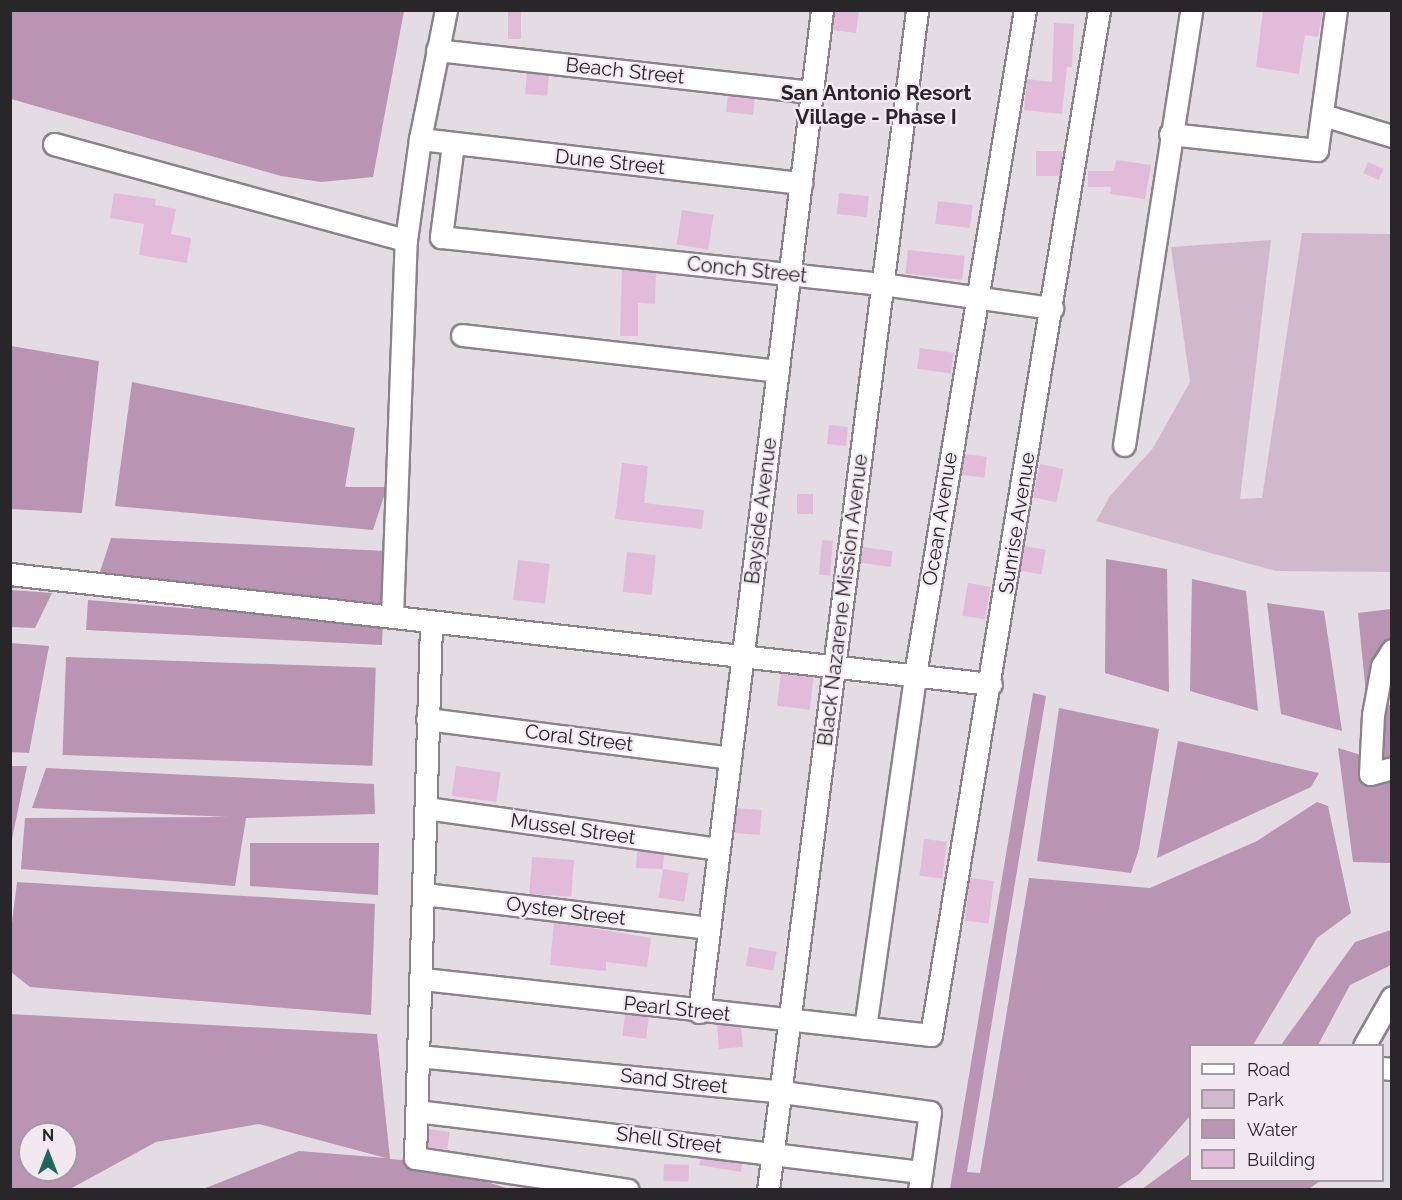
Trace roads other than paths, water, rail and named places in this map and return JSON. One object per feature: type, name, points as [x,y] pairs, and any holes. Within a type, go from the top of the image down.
[{"type":"street","points":[[392,616],[406,240],[420,139],[446,10]]},
{"type":"street","name":"Bayside Avenue","points":[[699,1012],[822,10]]},
{"type":"street","name":"Black Nazarene Mission Avenue","points":[[768,1190],[792,1021],[834,665],[917,10]]},
{"type":"street","name":"Ocean Avenue","points":[[866,1028],[915,675],[1025,10]]},
{"type":"street","name":"Sunrise Avenue","points":[[931,1035],[991,684],[1099,10]]},
{"type":"street","points":[[1124,445],[1170,134],[1191,10]]},
{"type":"street","points":[[1170,134],[1317,150],[1336,10]]},
{"type":"street","name":"Beach Street","points":[[437,50],[812,92]]},
{"type":"street","points":[[1323,115],[1392,136]]},
{"type":"street","name":"Dune Street","points":[[420,139],[801,183]]},
{"type":"street","points":[[54,144],[406,240]]},
{"type":"street","name":"Conch Street","points":[[453,144],[441,237],[882,284],[1052,308]]},
{"type":"street","points":[[462,335],[778,371]]},
{"type":"street","points":[[10,574],[392,616],[431,624],[834,665],[991,684]]},
{"type":"street","points":[[431,624],[427,719],[423,979],[415,1158],[627,1190]]},
{"type":"street","points":[[1392,650],[1382,666],[1373,715],[1370,774],[1392,768]]},
{"type":"street","name":"Coral Street","points":[[427,719],[730,758]]},
{"type":"street","name":"Mussel Street","points":[[426,808],[719,849]]},
{"type":"street","name":"Oyster Street","points":[[424,894],[709,928]]},
{"type":"street","name":"Pearl Street","points":[[423,979],[699,1012],[931,1035]]},
{"type":"street","points":[[1365,1044],[1392,997]]},
{"type":"street","name":"Sand Street","points":[[418,1056],[782,1092],[930,1112],[920,1181]]},
{"type":"street","name":"Shell Street","points":[[416,1111],[773,1152],[920,1181]]},
{"type":"water","points":[[10,11],[404,11],[373,177],[321,182],[281,176],[11,99]]},
{"type":"water","points":[[11,346],[99,361],[82,513],[11,509]]},
{"type":"water","points":[[132,382],[355,428],[345,487],[387,487],[373,530],[115,506]]},
{"type":"water","points":[[111,538],[386,551],[382,645],[86,630],[88,600],[194,609],[190,582],[99,575]]},
{"type":"water","points":[[1106,559],[1167,569],[1169,692],[1105,673]]},
{"type":"water","points":[[1192,579],[1246,591],[1258,711],[1190,691]]},
{"type":"water","points":[[11,590],[52,593],[35,628],[11,627]]},
{"type":"water","points":[[1267,603],[1324,611],[1342,731],[1281,714]]},
{"type":"water","points":[[1391,609],[1391,692],[1375,695],[1391,706],[1391,863],[1353,862],[1338,748],[1361,755],[1371,745],[1358,613]]},
{"type":"water","points":[[11,643],[49,646],[29,753],[11,752]]},
{"type":"water","points":[[66,657],[376,668],[372,766],[63,755]]},
{"type":"water","points":[[1033,693],[1046,696],[967,1172],[980,1173],[1029,878],[1150,888],[1257,841],[1317,802],[1328,806],[1351,913],[1317,938],[1254,1044],[1189,1044],[1189,1117],[1139,1174],[1116,1189],[950,1189]]},
{"type":"water","points":[[1059,708],[1159,729],[1139,849],[1131,873],[1037,861]]},
{"type":"water","points":[[1178,741],[1319,773],[1311,787],[1157,858]]},
{"type":"water","points":[[10,766],[27,766],[11,844]]},
{"type":"water","points":[[46,768],[374,784],[375,814],[246,818],[235,886],[21,869],[25,818],[228,817],[32,808]]},
{"type":"water","points":[[250,843],[379,843],[378,895],[250,886]]},
{"type":"water","points":[[17,882],[375,904],[371,1015],[30,987],[11,972],[11,931]]},
{"type":"water","points":[[1391,930],[1391,965],[1350,985],[1319,1044],[1282,1044],[1355,942]]},
{"type":"water","points":[[10,1014],[377,1034],[390,1159],[425,1162],[509,1189],[203,1189],[299,1151],[386,1158],[259,1124],[156,1142],[70,1189],[11,1189]]},
{"type":"water","points":[[1189,1155],[1189,1182],[1319,1182],[1309,1189],[1142,1189]]},
{"type":"district","name":"San Antonio Resort Village - Phase I","points":[[876,105]]}]
